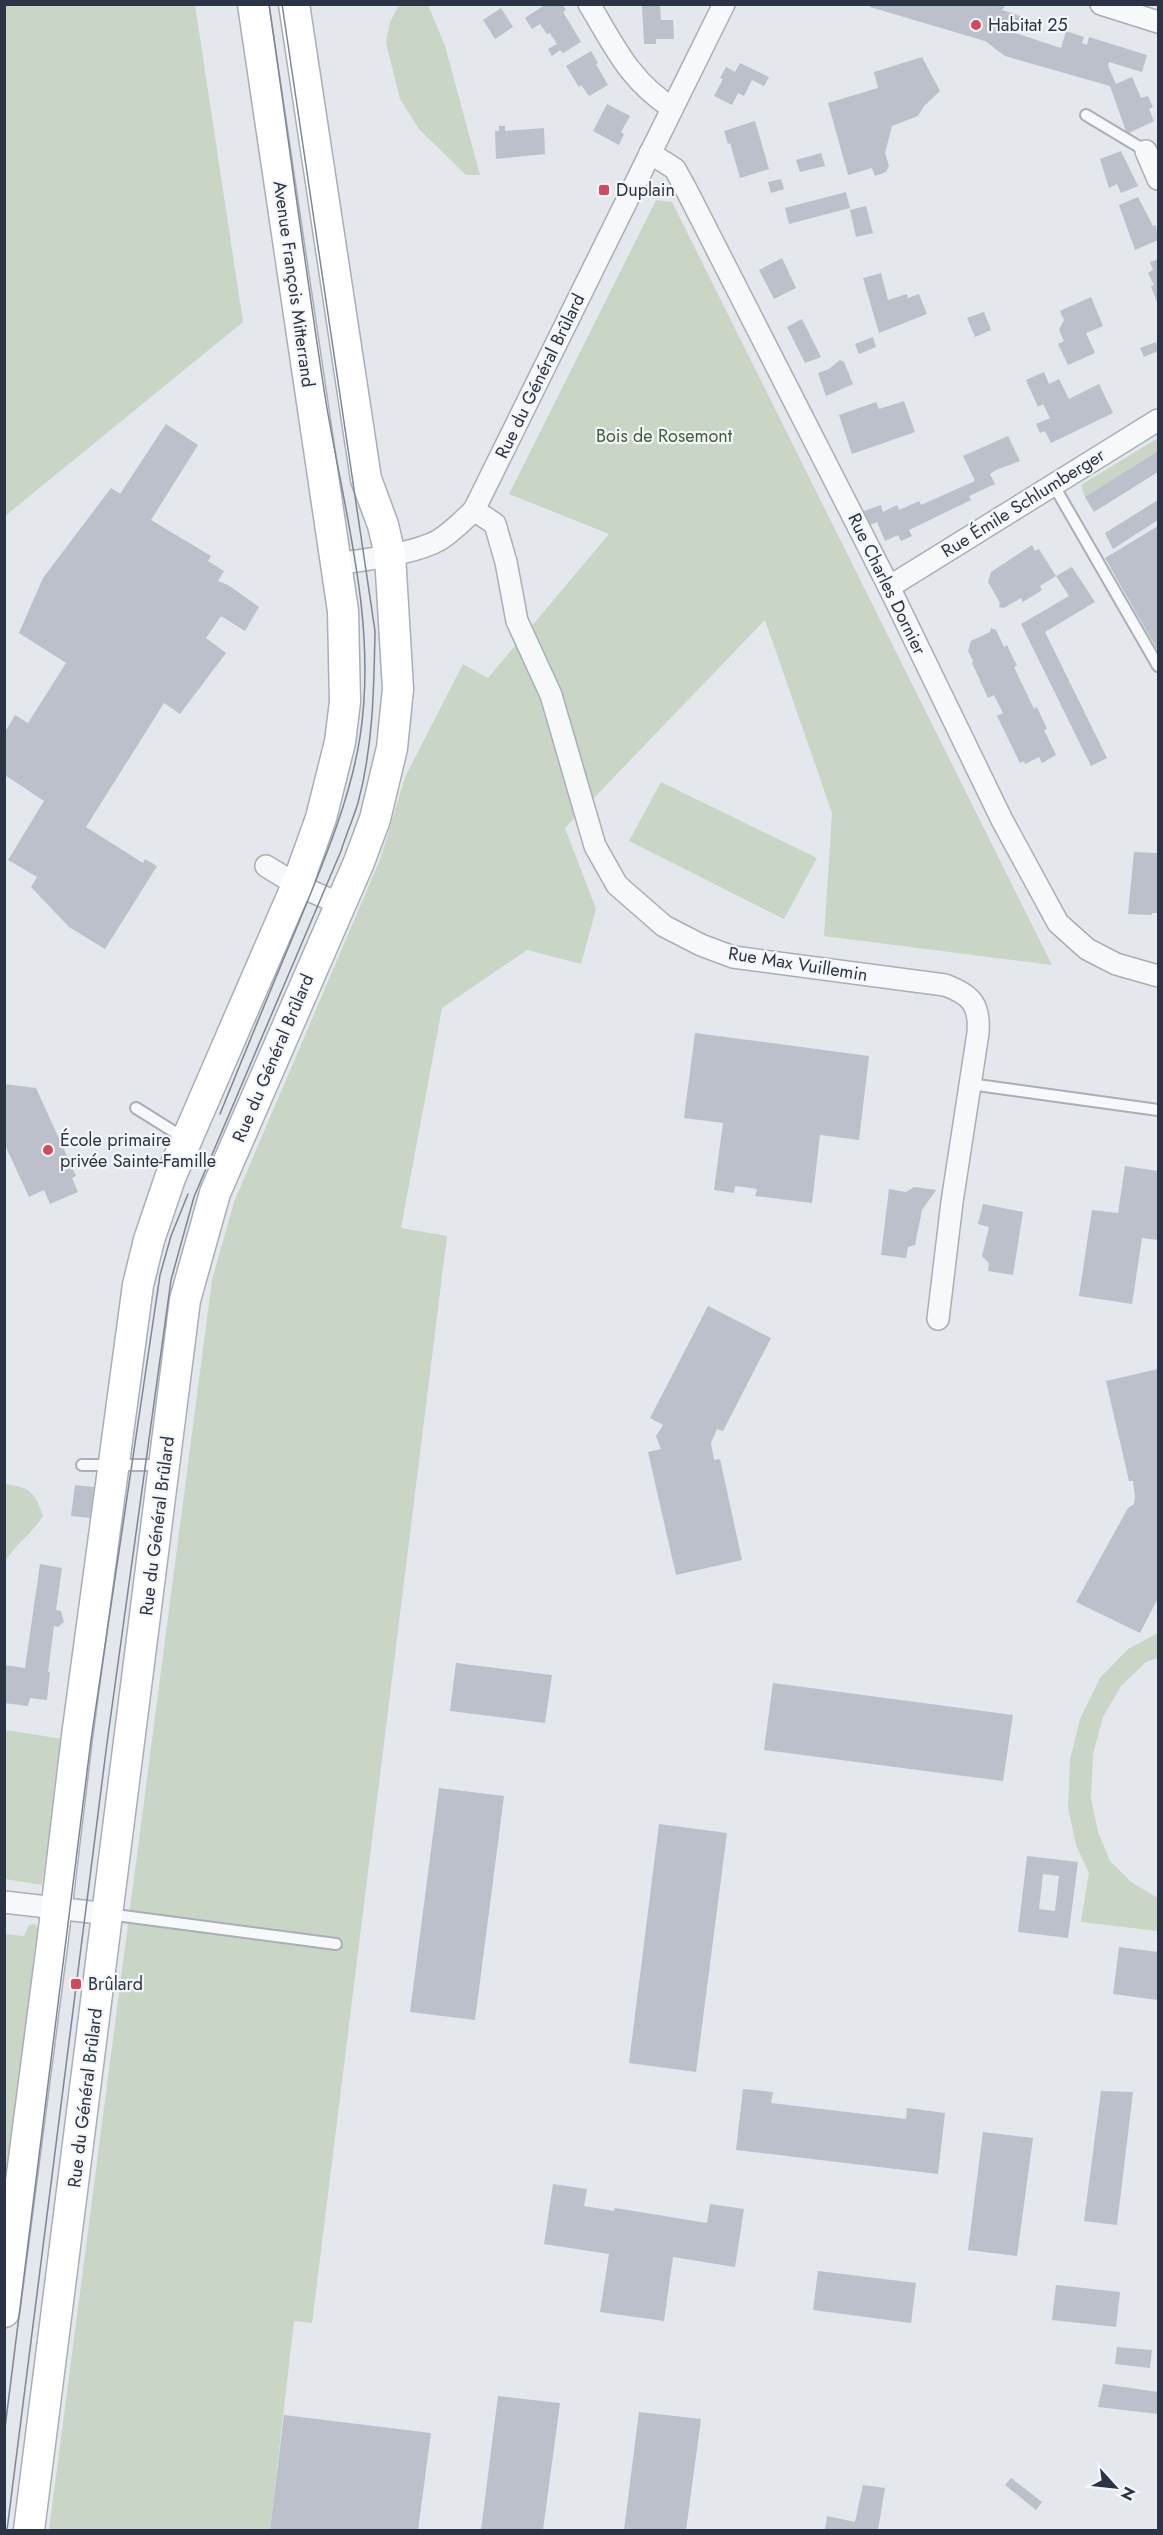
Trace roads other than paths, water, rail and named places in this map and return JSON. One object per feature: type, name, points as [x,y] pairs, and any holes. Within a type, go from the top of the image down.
[{"type":"main road","name":"Avenue François Mitterrand","points":[[254,4],[334,564]]},
{"type":"main road","points":[[294,4],[366,479],[383,525],[390,555]]},
{"type":"main road","name":"Rue du Général Brûlard","points":[[29,2530],[185,1300],[215,1193],[360,862],[375,819],[392,748],[398,688],[390,555]]},
{"type":"main road","points":[[4,2312],[138,1286],[148,1240],[187,1140],[297,885],[321,818],[340,742],[345,702],[346,659],[343,612],[334,564]]},
{"type":"street","points":[[589,4],[633,76],[654,96],[672,108]]},
{"type":"street","name":"Rue du Général Brûlard","points":[[334,564],[390,555],[436,542],[456,528],[474,510],[724,4]]},
{"type":"street","points":[[1101,4],[1158,22]]},
{"type":"street","points":[[1146,151],[1158,179]]},
{"type":"street","name":"Rue Charles Dornier","points":[[650,153],[675,169],[687,190],[889,587],[1002,820],[1058,923],[1088,949],[1116,964],[1158,976]]},
{"type":"street","name":"Rue Émile Schlumberger","points":[[889,587],[1158,420]]},
{"type":"street","name":"Rue Max Vuillemin","points":[[474,510],[495,525],[506,562],[517,621],[551,695],[595,846],[617,885],[664,926],[701,945],[733,957],[945,985],[960,990],[970,999],[979,1017],[952,1202],[938,1319]]},
{"type":"street","points":[[266,866],[297,885],[340,904]]},
{"type":"street","points":[[4,1902],[108,1914]]},
{"type":"lane","points":[[1086,115],[1146,151]]},
{"type":"lane","points":[[1053,484],[1158,666]]},
{"type":"lane","points":[[970,1084],[1158,1110]]},
{"type":"lane","points":[[136,1108],[187,1140]]},
{"type":"lane","points":[[82,1465],[164,1465]]},
{"type":"lane","points":[[108,1914],[336,1944]]},
{"type":"tram line","points":[[220,1114],[308,900],[343,808],[360,737],[364,694],[365,651],[362,608],[349,523],[325,396],[269,4]]},
{"type":"tram line","points":[[7,2530],[107,1743],[171,1280],[194,1197],[341,851],[358,803],[370,739],[375,631],[282,4]]},
{"type":"tram line","points":[[4,2436],[91,1740],[160,1275],[171,1236],[188,1194]]},
{"type":"place","name":"Habitat 25","points":[[976,25]]},
{"type":"place","name":"Duplain","points":[[604,190]]},
{"type":"place","name":"École primaire privée Sainte-Famille","points":[[48,1150]]},
{"type":"place","name":"Brûlard","points":[[76,1984]]},
{"type":"park label","name":"Bois de Rosemont","points":[[664,436]]}]
